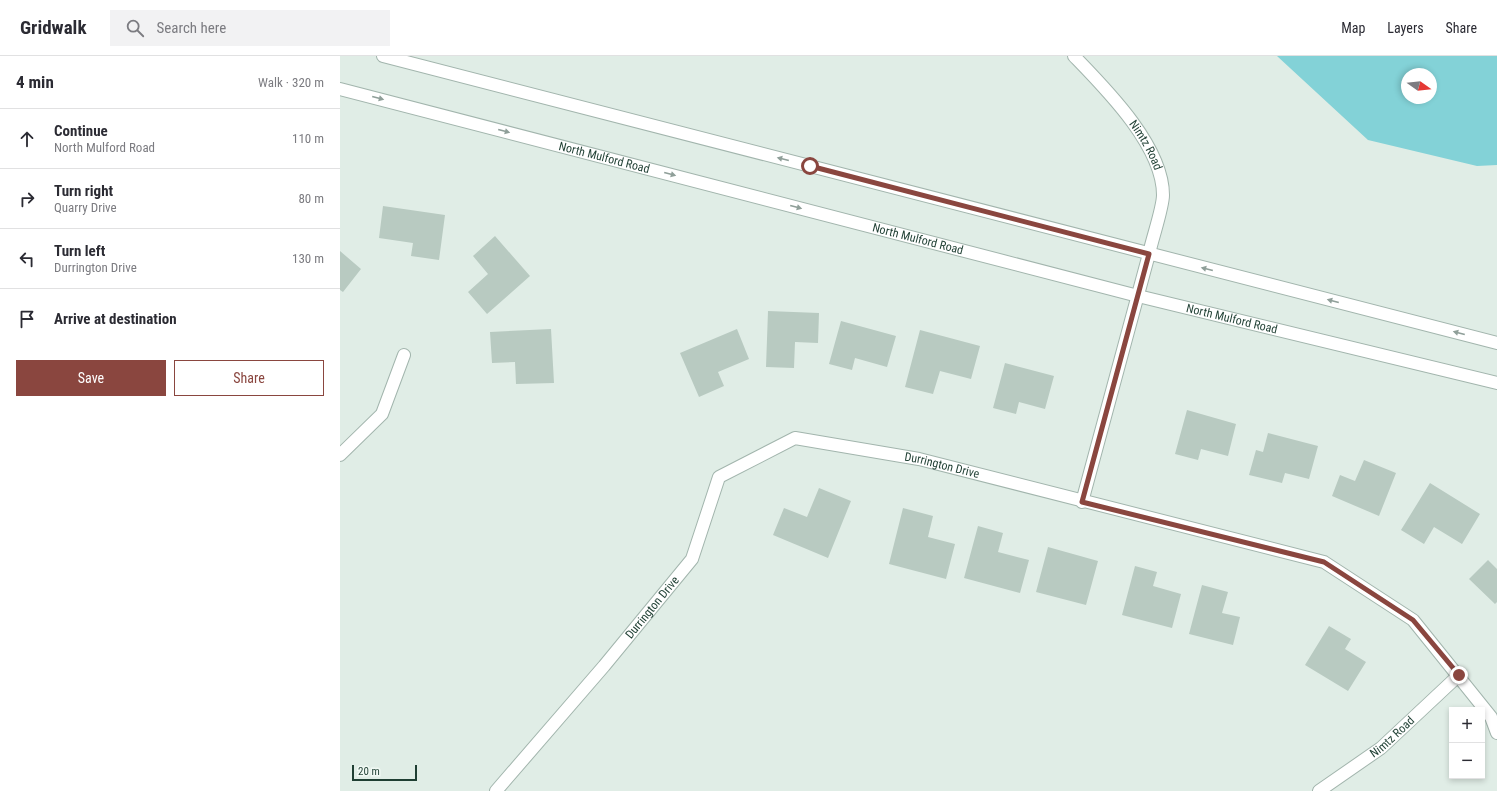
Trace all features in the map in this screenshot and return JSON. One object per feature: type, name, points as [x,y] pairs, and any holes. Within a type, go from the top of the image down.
[{"type":"street","points":[[383,56],[1497,343]]},
{"type":"street","name":"Nimtz Road","points":[[1074,56],[1117,101],[1158,165],[1163,195],[1138,296],[1082,502]]},
{"type":"street","name":"North Mulford Road","points":[[340,88],[1138,296],[1497,383]]},
{"type":"street","points":[[340,455],[382,414],[404,356]]},
{"type":"street","name":"Durrington Drive","points":[[496,791],[604,666],[692,558],[719,477],[795,438],[919,459],[1082,502],[1324,562],[1413,620],[1459,675],[1491,717],[1497,733]]},
{"type":"street","name":"Nimtz Road","points":[[1319,791],[1381,748],[1459,675]]},
{"type":"water","points":[[1277,56],[1497,56],[1497,165],[1477,166],[1368,140]]},
{"type":"building","points":[[383,206],[445,215],[439,260],[411,256],[413,243],[379,238]]},
{"type":"building","points":[[495,236],[530,276],[487,314],[468,292],[488,274],[473,256]]},
{"type":"building","points":[[340,251],[361,269],[343,292],[340,290]]},
{"type":"building","points":[[768,311],[819,313],[818,343],[795,342],[794,368],[766,367]]},
{"type":"building","points":[[841,321],[896,336],[887,367],[855,358],[852,370],[829,364]]},
{"type":"building","points":[[551,329],[554,383],[516,384],[515,362],[492,363],[490,332]]},
{"type":"building","points":[[737,329],[749,359],[718,372],[724,386],[699,397],[680,353]]},
{"type":"building","points":[[920,330],[980,346],[971,379],[940,371],[933,394],[905,387]]},
{"type":"building","points":[[1005,363],[1054,376],[1045,409],[1019,402],[1016,414],[993,408]]},
{"type":"building","points":[[1187,410],[1236,424],[1228,456],[1201,449],[1198,460],[1175,454]]},
{"type":"building","points":[[1268,433],[1318,446],[1309,479],[1285,473],[1282,483],[1249,475],[1256,450],[1263,452]]},
{"type":"building","points":[[1364,460],[1396,473],[1379,516],[1332,496],[1340,475],[1355,481]]},
{"type":"building","points":[[1430,483],[1480,514],[1462,544],[1434,527],[1424,544],[1401,530]]},
{"type":"building","points":[[819,488],[851,501],[828,558],[773,535],[784,508],[807,517]]},
{"type":"building","points":[[903,508],[933,516],[928,537],[955,544],[946,579],[889,564]]},
{"type":"building","points":[[978,526],[1003,533],[998,552],[1029,560],[1020,593],[964,578]]},
{"type":"building","points":[[1048,547],[1098,561],[1086,605],[1036,592]]},
{"type":"building","points":[[1488,560],[1497,569],[1497,602],[1495,604],[1469,579]]},
{"type":"building","points":[[1135,566],[1157,572],[1153,586],[1181,594],[1172,628],[1122,615]]},
{"type":"building","points":[[1202,585],[1228,592],[1222,613],[1240,617],[1233,645],[1189,634]]},
{"type":"building","points":[[1329,626],[1351,639],[1345,649],[1366,662],[1348,691],[1305,665]]},
{"type":"route","points":[[810,166],[1149,254],[1082,502],[1324,562],[1413,620],[1459,675]]}]
